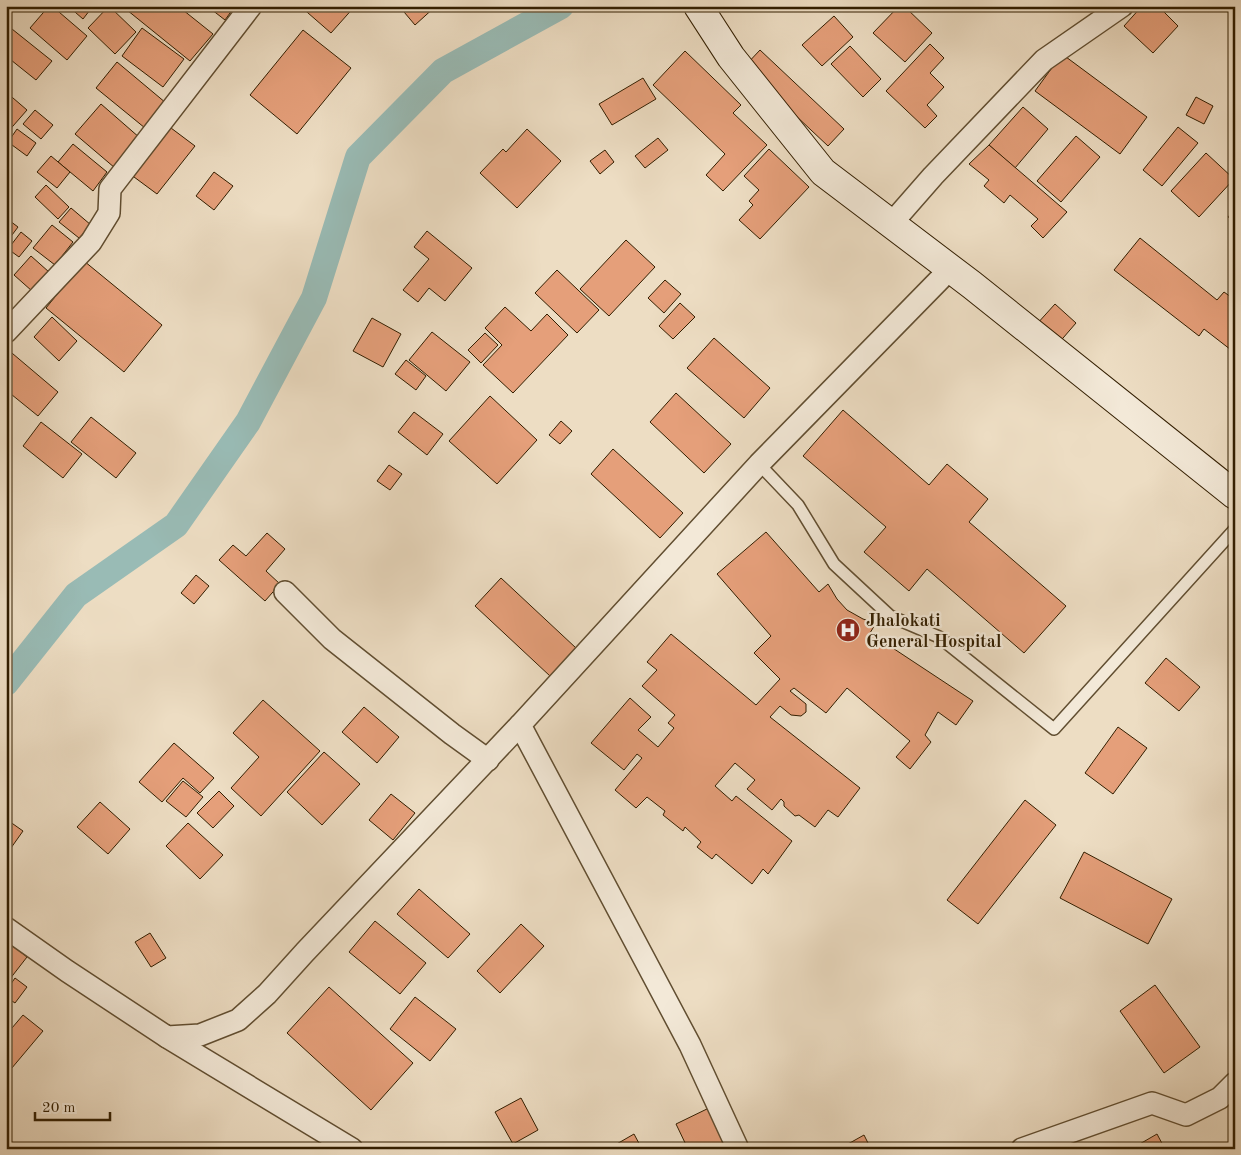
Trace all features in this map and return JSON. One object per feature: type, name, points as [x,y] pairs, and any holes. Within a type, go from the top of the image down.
[{"type":"main road","points":[[698,6],[731,57],[823,172],[950,268],[1235,495]]},
{"type":"street","points":[[6,332],[91,242],[109,213],[110,189],[251,6]]},
{"type":"street","points":[[891,224],[933,176],[1044,60],[1122,6]]},
{"type":"street","points":[[167,1037],[200,1035],[238,1020],[267,994],[488,760],[759,464],[950,268]]},
{"type":"street","points":[[285,592],[332,638],[444,728],[488,760]]},
{"type":"street","points":[[520,725],[690,1045],[738,1149]]},
{"type":"street","points":[[6,928],[167,1037],[352,1149]]},
{"type":"street","points":[[1022,1149],[1152,1103],[1186,1115],[1220,1098],[1235,1083]]},
{"type":"lane","points":[[759,464],[798,505],[834,564],[890,616],[939,637],[1054,729],[1235,529]]},
{"type":"building","points":[[49,6],[52,6],[87,36],[67,60],[30,28]]},
{"type":"building","points":[[68,6],[93,6],[83,19]]},
{"type":"building","points":[[109,6],[136,32],[115,54],[88,28]]},
{"type":"building","points":[[122,6],[178,6],[213,34],[190,61]]},
{"type":"building","points":[[207,6],[235,6],[225,20]]},
{"type":"building","points":[[300,6],[355,6],[331,33]]},
{"type":"building","points":[[399,6],[436,6],[415,25]]},
{"type":"building","points":[[899,6],[904,6],[932,33],[905,62],[873,33]]},
{"type":"building","points":[[1142,6],[1158,6],[1178,26],[1153,53],[1124,26]]},
{"type":"building","points":[[834,16],[853,37],[822,66],[802,45]]},
{"type":"building","points":[[142,28],[184,59],[163,87],[122,56]]},
{"type":"building","points":[[12,29],[52,61],[36,80],[6,56],[6,37]]},
{"type":"building","points":[[303,30],[351,68],[297,134],[250,95]]},
{"type":"building","points":[[930,44],[944,58],[930,73],[944,87],[927,105],[937,116],[925,128],[886,91]]},
{"type":"building","points":[[850,46],[881,79],[863,97],[831,64]]},
{"type":"building","points":[[760,50],[844,129],[828,146],[744,67]]},
{"type":"building","points":[[685,51],[741,105],[733,113],[767,145],[723,191],[706,175],[725,154],[653,85]]},
{"type":"building","points":[[1062,54],[1147,117],[1120,154],[1035,91]]},
{"type":"building","points":[[117,62],[166,103],[145,128],[96,88]]},
{"type":"building","points":[[643,78],[656,99],[612,125],[599,104]]},
{"type":"building","points":[[6,92],[27,110],[6,134]]},
{"type":"building","points":[[1196,97],[1213,106],[1204,124],[1186,115]]},
{"type":"building","points":[[101,104],[140,138],[115,168],[75,134]]},
{"type":"building","points":[[1023,107],[1048,129],[1015,168],[989,145]]},
{"type":"building","points":[[35,110],[53,125],[41,139],[23,124]]},
{"type":"building","points":[[167,125],[195,146],[157,194],[130,174]]},
{"type":"building","points":[[1178,127],[1198,143],[1162,186],[1143,170]]},
{"type":"building","points":[[17,129],[36,143],[27,156],[8,142]]},
{"type":"building","points":[[527,129],[561,161],[517,208],[480,173],[503,149],[506,152]]},
{"type":"building","points":[[1076,136],[1100,157],[1061,202],[1037,181]]},
{"type":"building","points":[[658,138],[668,150],[645,168],[635,156]]},
{"type":"building","points":[[73,144],[107,172],[93,191],[58,162]]},
{"type":"building","points":[[989,145],[1067,212],[1043,238],[1031,226],[1038,219],[1010,195],[1004,203],[984,186],[989,180],[969,164]]},
{"type":"building","points":[[769,149],[809,187],[760,239],[739,220],[753,205],[749,201],[759,190],[744,176]]},
{"type":"building","points":[[605,150],[614,162],[600,174],[590,161]]},
{"type":"building","points":[[1206,153],[1234,179],[1199,217],[1171,191]]},
{"type":"building","points":[[51,156],[70,172],[57,188],[37,172]]},
{"type":"building","points":[[214,172],[233,186],[214,210],[196,196]]},
{"type":"building","points":[[46,185],[69,207],[58,219],[35,197]]},
{"type":"building","points":[[71,208],[91,225],[79,238],[59,222]]},
{"type":"building","points":[[1235,209],[1235,223],[1228,217]]},
{"type":"building","points":[[6,218],[18,227],[6,243]]},
{"type":"building","points":[[52,225],[73,242],[55,265],[33,248]]},
{"type":"building","points":[[427,231],[472,268],[445,301],[429,288],[418,302],[403,290],[429,259],[414,247]]},
{"type":"building","points":[[21,232],[32,241],[19,257],[8,249]]},
{"type":"building","points":[[1140,238],[1217,300],[1224,292],[1235,300],[1235,353],[1204,329],[1199,336],[1114,270]]},
{"type":"building","points":[[626,240],[655,267],[609,316],[580,289]]},
{"type":"building","points":[[31,256],[49,272],[32,291],[14,275]]},
{"type":"building","points":[[84,261],[162,325],[124,372],[46,308]]},
{"type":"building","points":[[557,270],[599,310],[577,333],[535,293]]},
{"type":"building","points":[[665,280],[681,294],[664,313],[648,298]]},
{"type":"building","points":[[680,303],[695,317],[673,339],[659,326]]},
{"type":"building","points":[[1055,304],[1076,323],[1057,345],[1036,325]]},
{"type":"building","points":[[505,307],[531,331],[547,314],[568,335],[513,393],[483,365],[502,345],[485,328]]},
{"type":"building","points":[[52,317],[77,341],[59,361],[34,337]]},
{"type":"building","points":[[372,318],[401,334],[383,367],[353,351]]},
{"type":"building","points":[[432,332],[470,362],[446,391],[409,360]]},
{"type":"building","points":[[485,333],[498,345],[481,363],[468,350]]},
{"type":"building","points":[[714,338],[770,388],[744,418],[687,368]]},
{"type":"building","points":[[6,348],[58,392],[38,416],[6,390]]},
{"type":"building","points":[[406,360],[426,376],[416,390],[395,374]]},
{"type":"building","points":[[676,393],[731,444],[704,473],[650,422]]},
{"type":"building","points":[[490,396],[537,440],[497,484],[449,441]]},
{"type":"building","points":[[843,410],[929,485],[947,464],[988,499],[969,522],[1066,606],[1024,653],[927,569],[909,591],[864,552],[886,527],[803,456]]},
{"type":"building","points":[[414,412],[443,434],[427,455],[398,432]]},
{"type":"building","points":[[91,417],[136,453],[116,478],[71,442]]},
{"type":"building","points":[[561,421],[572,431],[560,444],[549,435]]},
{"type":"building","points":[[41,422],[82,454],[63,478],[23,446]]},
{"type":"building","points":[[613,449],[683,513],[660,538],[591,474]]},
{"type":"building","points":[[389,465],[402,474],[390,490],[377,481]]},
{"type":"building","points":[[766,532],[819,592],[828,584],[837,599],[847,610],[863,619],[876,623],[870,633],[973,701],[956,725],[938,712],[925,735],[931,742],[910,769],[896,757],[910,741],[847,688],[826,713],[794,688],[790,691],[806,704],[806,712],[801,716],[791,715],[780,706],[770,717],[860,788],[838,817],[828,810],[815,827],[799,815],[795,816],[784,806],[784,802],[781,799],[772,810],[747,789],[755,780],[735,763],[715,786],[732,801],[736,796],[792,841],[768,874],[763,869],[752,884],[716,854],[712,859],[697,847],[701,842],[685,827],[683,831],[663,815],[665,811],[647,797],[636,808],[615,790],[642,758],[637,754],[624,770],[591,743],[630,698],[651,717],[638,730],[658,747],[674,728],[668,723],[675,715],[642,686],[657,670],[647,662],[671,634],[756,705],[780,679],[754,653],[771,636],[717,574]]},
{"type":"building","points":[[267,533],[285,549],[266,571],[280,584],[265,601],[219,560],[233,545],[246,556]]},
{"type":"building","points":[[196,575],[209,586],[194,604],[181,593]]},
{"type":"building","points":[[501,578],[576,648],[550,676],[475,606]]},
{"type":"building","points":[[1166,658],[1200,687],[1179,711],[1145,683]]},
{"type":"building","points":[[263,700],[320,751],[261,816],[231,788],[259,757],[233,733]]},
{"type":"building","points":[[364,707],[399,737],[377,763],[342,732]]},
{"type":"building","points":[[1118,727],[1147,748],[1113,794],[1085,773]]},
{"type":"building","points":[[174,743],[214,778],[200,793],[183,778],[162,802],[139,782]]},
{"type":"building","points":[[324,752],[360,784],[322,825],[287,792]]},
{"type":"building","points":[[183,781],[203,797],[186,817],[166,801]]},
{"type":"building","points":[[219,791],[234,806],[213,828],[197,813]]},
{"type":"building","points":[[391,794],[415,813],[393,840],[369,820]]},
{"type":"building","points":[[1025,800],[1056,825],[978,924],[947,900]]},
{"type":"building","points":[[100,802],[130,829],[108,854],[77,827]]},
{"type":"building","points":[[6,819],[23,831],[6,855]]},
{"type":"building","points":[[188,823],[223,855],[200,879],[166,846]]},
{"type":"building","points":[[1084,852],[1172,899],[1148,944],[1060,898]]},
{"type":"building","points":[[419,889],[470,934],[448,958],[397,914]]},
{"type":"building","points":[[375,921],[426,963],[400,994],[349,952]]},
{"type":"building","points":[[521,924],[544,946],[500,993],[477,971]]},
{"type":"building","points":[[150,933],[166,958],[151,967],[135,942]]},
{"type":"building","points":[[12,945],[27,957],[6,984],[6,952]]},
{"type":"building","points":[[15,978],[27,987],[15,1003],[6,997],[6,991]]},
{"type":"building","points":[[1155,985],[1200,1047],[1164,1073],[1120,1011]]},
{"type":"building","points":[[329,987],[413,1063],[371,1110],[287,1033]]},
{"type":"building","points":[[415,997],[456,1029],[430,1061],[390,1029]]},
{"type":"building","points":[[23,1015],[43,1031],[6,1075],[6,1035]]},
{"type":"building","points":[[521,1098],[538,1130],[513,1144],[495,1112]]},
{"type":"building","points":[[711,1107],[727,1142],[713,1149],[688,1149],[676,1124]]},
{"type":"building","points":[[634,1134],[642,1149],[608,1149]]},
{"type":"building","points":[[1157,1134],[1165,1149],[1131,1149]]},
{"type":"building","points":[[864,1135],[871,1149],[839,1149]]},
{"type":"waterway","points":[[6,683],[76,595],[176,525],[248,422],[314,298],[358,157],[443,71],[561,6]]},
{"type":"place","name":"Jhalokati General Hospital","points":[[848,630]]}]
